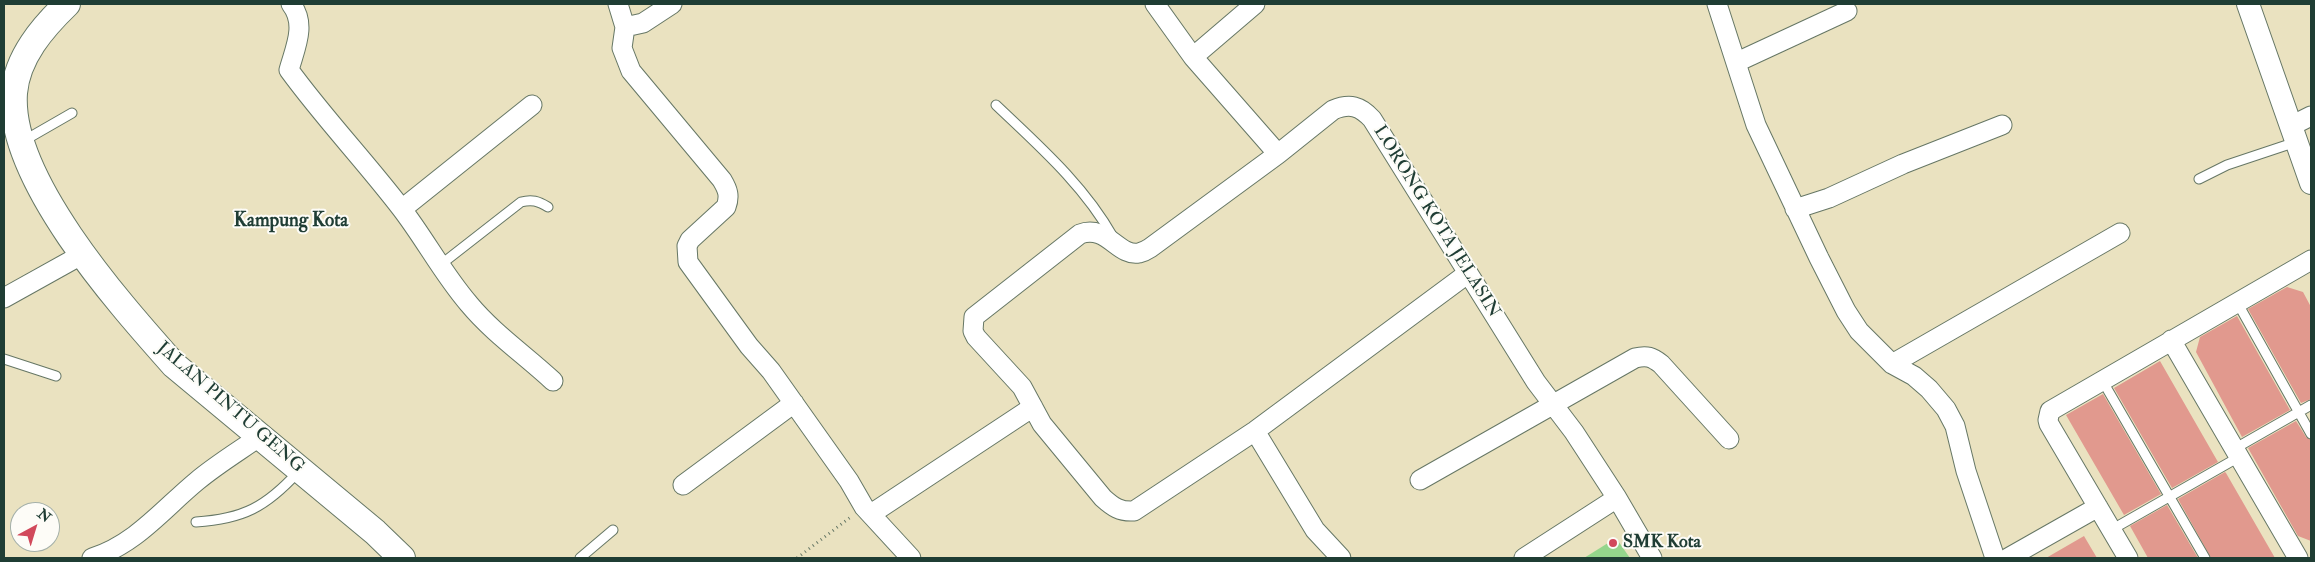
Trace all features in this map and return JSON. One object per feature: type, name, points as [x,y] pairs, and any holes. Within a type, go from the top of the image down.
[{"type":"main road","name":"JALAN PINTU GENG","points":[[68,4],[48,23],[31,47],[12,67],[14,121],[20,142],[41,188],[83,254],[174,365],[374,532],[402,558]]},
{"type":"street","points":[[291,4],[298,20],[300,35],[289,70],[314,105],[332,122],[402,209],[439,266],[469,305],[553,381]]},
{"type":"street","points":[[618,4],[625,27],[622,48],[631,71],[722,180],[728,190],[729,200],[726,207],[690,240],[686,246],[688,262],[748,346],[771,371],[868,510],[911,558]]},
{"type":"street","points":[[625,27],[643,23],[672,4]]},
{"type":"street","points":[[1155,4],[1193,57],[1278,154]]},
{"type":"street","points":[[1193,57],[1255,4]]},
{"type":"street","points":[[1718,4],[1756,125],[1846,312],[1859,331],[1892,364],[1914,376],[1929,389],[1946,410],[1955,426],[1966,470],[1996,558]]},
{"type":"street","points":[[2248,4],[2299,134],[2311,183]]},
{"type":"street","points":[[1737,62],[1847,11]]},
{"type":"street","points":[[402,209],[532,105]]},
{"type":"street","name":"LORONG KOTA JELASIN","points":[[1033,407],[1022,387],[976,337],[973,331],[974,317],[1080,234],[1090,231],[1100,233],[1133,253],[1139,253],[1150,248],[1278,154],[1333,110],[1344,106],[1354,106],[1365,112],[1372,119],[1467,274],[1536,382],[1574,432],[1617,498],[1652,558]]},
{"type":"street","points":[[2299,134],[2311,116]]},
{"type":"street","points":[[1795,209],[1829,198],[1903,164],[2002,125]]},
{"type":"street","points":[[1892,364],[2120,233]]},
{"type":"street","points":[[4,298],[83,254]]},
{"type":"street","points":[[2128,558],[2048,420],[2048,415],[2054,408],[2236,302],[2310,265]]},
{"type":"street","points":[[868,510],[1033,407],[1042,424],[1103,498],[1115,508],[1124,512],[1134,511],[1255,431],[1467,274]]},
{"type":"street","points":[[2171,340],[2298,558]]},
{"type":"street","points":[[1420,480],[1635,358],[1646,356],[1654,358],[1661,364],[1729,439]]},
{"type":"street","points":[[683,485],[794,404]]},
{"type":"street","points":[[1255,431],[1315,530],[1341,558]]},
{"type":"street","points":[[92,558],[125,542],[145,529],[197,481],[259,436]]},
{"type":"street","points":[[1524,558],[1617,498]]},
{"type":"street","points":[[2008,558],[2098,507]]},
{"type":"lane","points":[[996,105],[1056,164],[1101,215],[1117,244]]},
{"type":"lane","points":[[20,142],[72,113]]},
{"type":"lane","points":[[2199,179],[2299,134]]},
{"type":"lane","points":[[439,266],[521,202],[530,200],[539,202],[548,208]]},
{"type":"lane","points":[[2236,302],[2311,434]]},
{"type":"lane","points":[[4,359],[56,376]]},
{"type":"lane","points":[[2102,380],[2205,558]]},
{"type":"lane","points":[[2111,530],[2169,496],[2311,405]]},
{"type":"lane","points":[[196,522],[224,520],[254,508],[279,492],[299,470]]},
{"type":"lane","points":[[580,558],[613,530]]},
{"type":"path","points":[[797,558],[868,510]]},
{"type":"green space","points":[[1616,538],[1630,558],[1584,558]]},
{"type":"building","points":[[2287,287],[2303,292],[2311,307],[2311,399],[2301,403],[2248,309]]},
{"type":"building","points":[[2237,316],[2290,410],[2242,437],[2196,352],[2200,337]]},
{"type":"building","points":[[2160,361],[2218,462],[2172,488],[2114,388]]},
{"type":"building","points":[[2103,394],[2161,494],[2124,515],[2066,415]]},
{"type":"building","points":[[2296,421],[2306,437],[2311,440],[2311,541],[2298,536],[2248,448]]},
{"type":"building","points":[[2225,472],[2275,558],[2211,558],[2178,499]]},
{"type":"building","points":[[2167,505],[2198,558],[2148,558],[2130,526]]},
{"type":"building","points":[[2084,536],[2097,558],[2046,558]]},
{"type":"place","name":"SMK Kota","points":[[1613,543]]},
{"type":"district","name":"Kampung Kota","points":[[291,222]]}]
